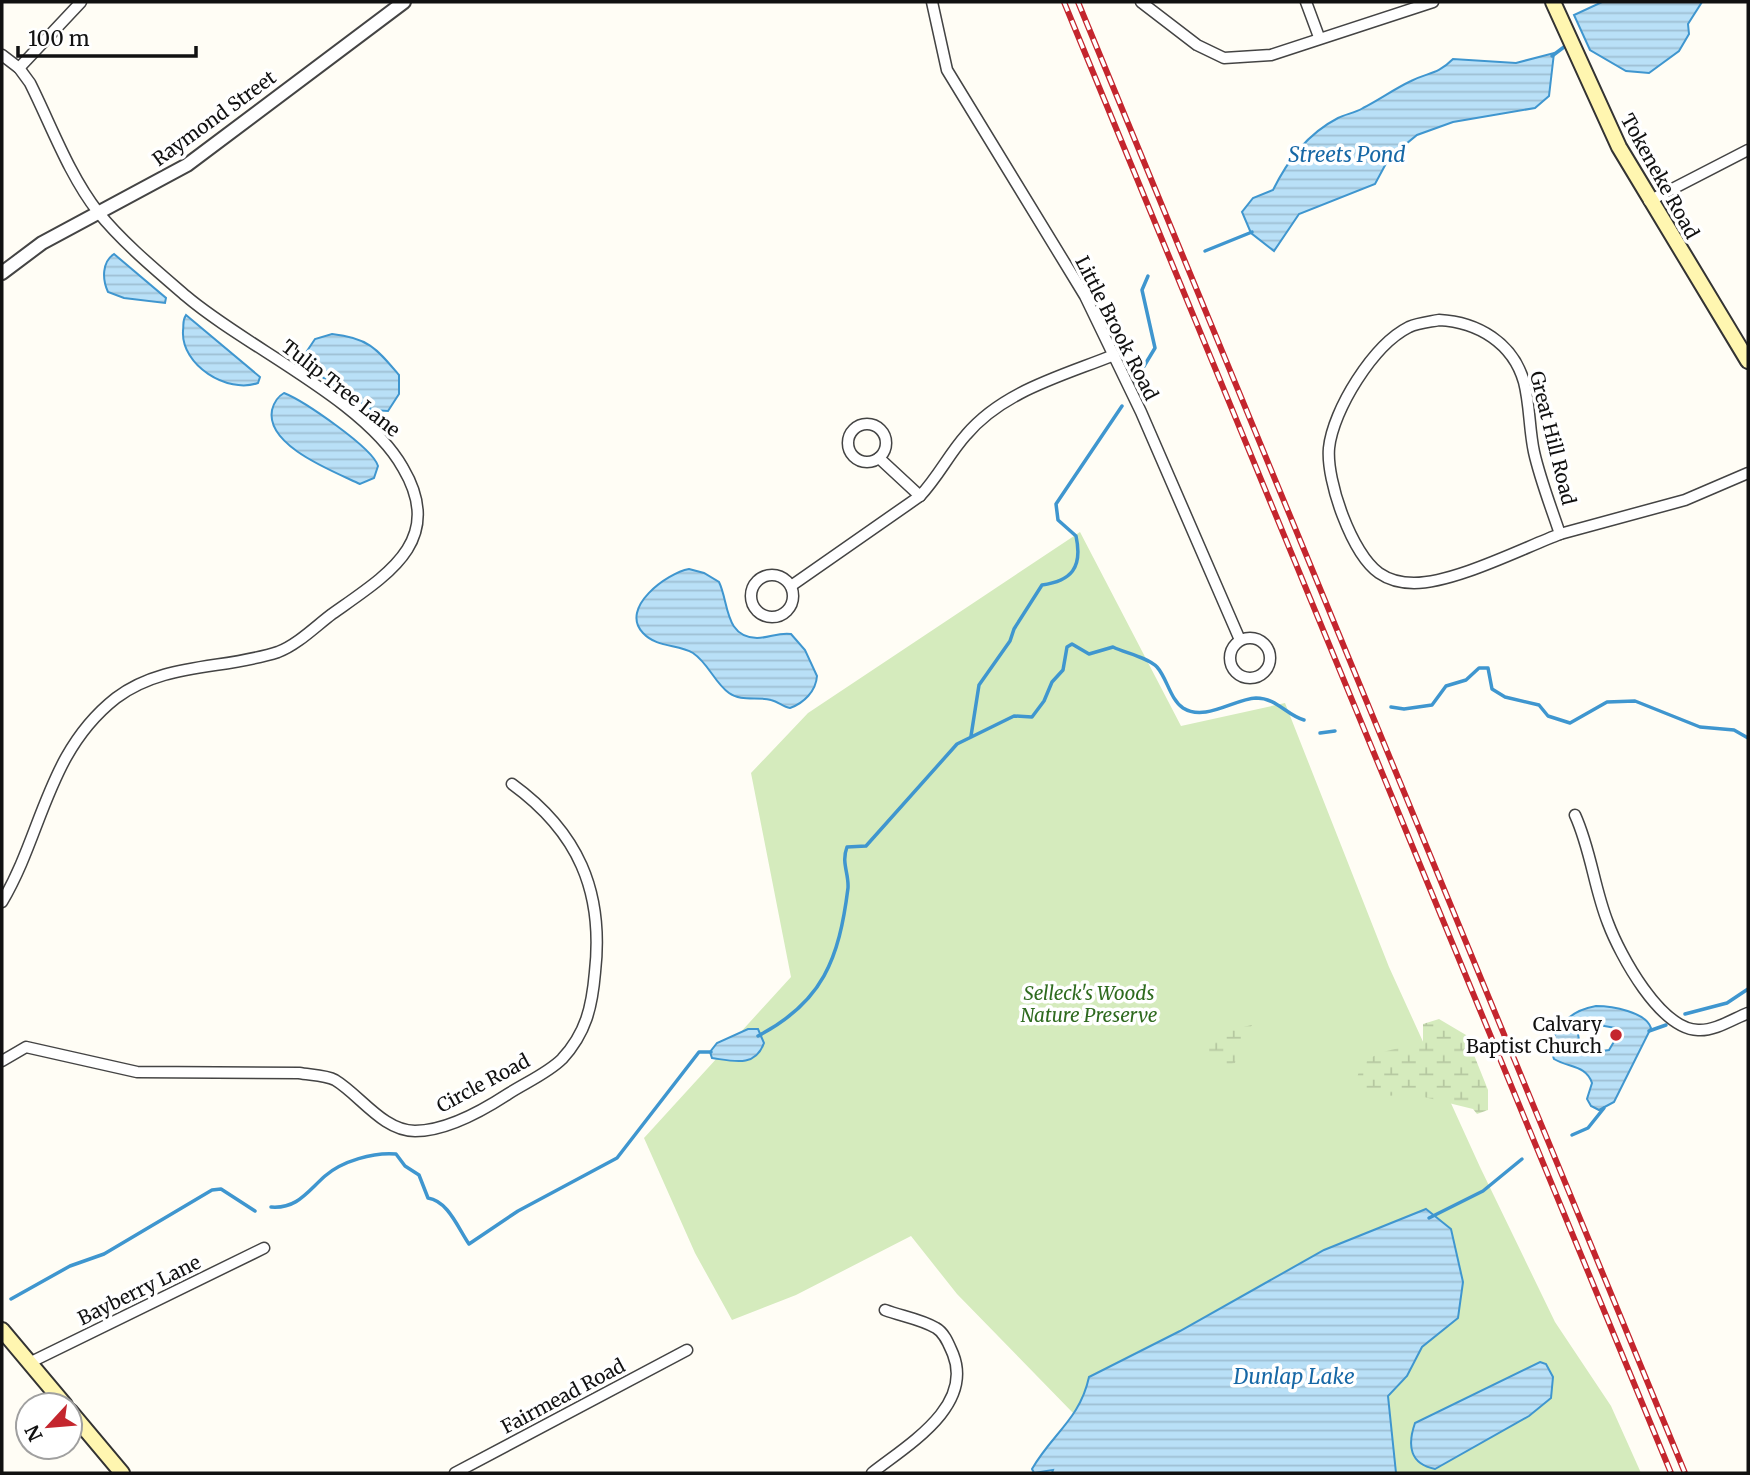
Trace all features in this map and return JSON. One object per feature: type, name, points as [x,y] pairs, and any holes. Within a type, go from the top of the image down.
[{"type":"main road","name":"Tokeneke Road","points":[[1553,2],[1619,147],[1748,362]]},
{"type":"main road","points":[[2,1330],[53,1391]]},
{"type":"main road","points":[[84,1428],[122,1473]]},
{"type":"street","points":[[2,55],[19,68],[81,2]]},
{"type":"street","name":"Raymond Street","points":[[2,274],[42,243],[154,185],[205,153],[404,2]]},
{"type":"street","name":"Little Brook Road","points":[[932,2],[947,70],[1085,296],[1114,355],[1240,640]]},
{"type":"street","points":[[1141,2],[1197,46],[1224,58],[1271,55],[1319,37],[1433,2]]},
{"type":"street","points":[[1306,2],[1319,37]]},
{"type":"street","name":"Tulip Tree Lane","points":[[2,902],[62,760],[115,700],[156,675],[281,651],[381,579],[412,547],[418,523],[416,489],[389,443],[335,401],[186,296],[99,213],[19,68]]},
{"type":"street","points":[[1649,201],[1748,150]]},
{"type":"street","name":"Great Hill Road","points":[[1560,534],[1534,452],[1523,380],[1504,346],[1490,335],[1455,321],[1424,322],[1396,336],[1377,354],[1337,417],[1329,448],[1328,467],[1334,488],[1366,561],[1379,573],[1394,580],[1431,582],[1560,534],[1685,500],[1748,473]]},
{"type":"street","points":[[791,586],[920,496],[936,479],[965,436],[992,409],[1009,398],[1114,355]]},
{"type":"street","points":[[879,457],[920,496]]},
{"type":"street","points":[[779,576],[791,586],[792,602],[781,615],[765,616],[753,605],[752,589],[762,577],[779,576]]},
{"type":"street","points":[[1257,639],[1268,650],[1269,663],[1261,676],[1244,677],[1232,667],[1231,652],[1240,640],[1257,639]]},
{"type":"street","name":"Circle Road","points":[[2,1061],[26,1047],[137,1072],[299,1073],[333,1079],[382,1119],[412,1131],[434,1129],[502,1098],[561,1060],[588,1023],[599,947],[594,906],[582,868],[564,831],[549,813],[512,784]]},
{"type":"street","points":[[1575,816],[1586,838],[1608,924],[1649,996],[1672,1019],[1695,1030],[1718,1026],[1748,1013]]},
{"type":"street","name":"Bayberry Lane","points":[[29,1363],[264,1248]]},
{"type":"street","points":[[872,1473],[936,1419],[952,1398],[958,1377],[948,1341],[937,1328],[885,1310]]},
{"type":"street","name":"Fairmead Road","points":[[455,1473],[687,1350]]},
{"type":"green space","name":"Selleck's Woods Nature Preserve","points":[[1080,532],[1181,726],[1285,703],[1389,967],[1480,1167],[1555,1322],[1611,1406],[1641,1473],[1332,1473],[1113,1454],[957,1294],[911,1236],[796,1295],[732,1320],[695,1253],[644,1138],[791,977],[751,773],[808,713]]},
{"type":"green space","points":[[1439,1019],[1466,1035],[1488,1090],[1488,1110],[1477,1114],[1473,1109],[1416,1095],[1375,1096],[1362,1088],[1357,1079],[1366,1062],[1383,1052],[1423,1045],[1423,1024]]},
{"type":"green space","points":[[1252,1025],[1238,1047],[1235,1063],[1216,1064],[1201,1053],[1204,1046],[1215,1036]]},
{"type":"water","points":[[1602,2],[1702,2],[1688,24],[1689,34],[1679,51],[1649,73],[1626,71],[1590,50],[1574,15]]},
{"type":"water","name":"Streets Pond","points":[[1554,53],[1549,96],[1535,108],[1453,122],[1417,135],[1389,158],[1375,184],[1299,214],[1274,251],[1251,233],[1242,212],[1253,198],[1273,190],[1300,149],[1327,124],[1360,110],[1411,81],[1437,71],[1453,59],[1516,63]]},
{"type":"water","points":[[114,254],[166,298],[165,303],[124,298],[108,292],[104,271],[107,261]]},
{"type":"water","points":[[186,315],[260,377],[258,383],[233,384],[208,374],[198,365],[184,343],[183,323]]},
{"type":"water","points":[[332,334],[355,338],[371,346],[399,375],[399,394],[388,411],[372,410],[304,365],[303,357],[315,339]]},
{"type":"water","points":[[284,393],[321,415],[364,448],[378,466],[374,478],[360,484],[319,465],[290,446],[279,435],[273,423],[272,410]]},
{"type":"water","points":[[689,569],[704,573],[719,582],[729,617],[739,632],[757,638],[791,634],[805,650],[817,676],[812,691],[804,700],[790,708],[771,700],[734,696],[724,689],[693,653],[661,644],[643,633],[637,623],[641,603],[658,584]]},
{"type":"water","points":[[1603,1006],[1628,1011],[1643,1018],[1651,1028],[1614,1102],[1599,1110],[1591,1106],[1587,1099],[1592,1083],[1586,1073],[1554,1059],[1550,1047],[1561,1025],[1587,1008]],"holes":[[[1587,1023],[1616,1028],[1615,1040],[1609,1050],[1589,1053],[1580,1045],[1577,1029]]]},
{"type":"water","points":[[748,1029],[758,1029],[764,1043],[755,1056],[742,1061],[712,1058],[710,1052],[717,1043]]},
{"type":"water","name":"Dunlap Lake","points":[[1426,1209],[1451,1229],[1463,1282],[1458,1318],[1422,1347],[1407,1376],[1388,1396],[1396,1473],[1052,1473],[1053,1470],[1034,1473],[1032,1469],[1079,1404],[1089,1377],[1180,1331],[1324,1250]]},
{"type":"water","points":[[1540,1362],[1546,1364],[1553,1377],[1551,1398],[1529,1416],[1435,1469],[1420,1463],[1411,1446],[1415,1423]]},
{"type":"waterway","points":[[1552,56],[1568,44]]},
{"type":"waterway","points":[[1205,251],[1252,232]]},
{"type":"waterway","points":[[1135,381],[1155,348],[1142,290],[1148,276]]},
{"type":"waterway","points":[[971,736],[979,685],[1010,641],[1014,629],[1042,585],[1061,580],[1076,565],[1076,536],[1058,520],[1056,504],[1122,406]]},
{"type":"waterway","points":[[758,1036],[798,1009],[813,993],[833,957],[848,888],[845,858],[847,847],[866,846],[957,744],[1014,716],[1032,717],[1044,701],[1052,682],[1063,670],[1067,647],[1072,644],[1089,654],[1113,647],[1148,660],[1157,667],[1179,704],[1192,712],[1210,711],[1256,698],[1270,701],[1304,720]]},
{"type":"waterway","points":[[1391,707],[1404,709],[1432,705],[1446,686],[1466,680],[1479,668],[1488,668],[1492,689],[1505,697],[1539,705],[1548,716],[1570,723],[1607,702],[1635,701],[1700,727],[1734,730],[1748,738]]},
{"type":"waterway","points":[[1320,733],[1335,731]]},
{"type":"waterway","points":[[1685,1014],[1727,1003],[1748,989]]},
{"type":"waterway","points":[[1649,1031],[1666,1025]]},
{"type":"waterway","points":[[271,1207],[295,1202],[325,1176],[349,1162],[378,1154],[396,1154],[405,1166],[419,1175],[428,1198],[447,1210],[469,1244],[518,1211],[617,1158],[699,1052],[711,1052]]},
{"type":"waterway","points":[[1572,1135],[1588,1128],[1604,1108]]},
{"type":"waterway","points":[[1429,1218],[1483,1191],[1522,1159]]},
{"type":"waterway","points":[[11,1299],[70,1266],[104,1254],[212,1190],[221,1189],[255,1211]]},
{"type":"railway","points":[[1064,2],[1671,1473]]},
{"type":"railway","points":[[1078,2],[1685,1473]]},
{"type":"place","name":"Calvary Baptist Church","points":[[1616,1035]]}]
